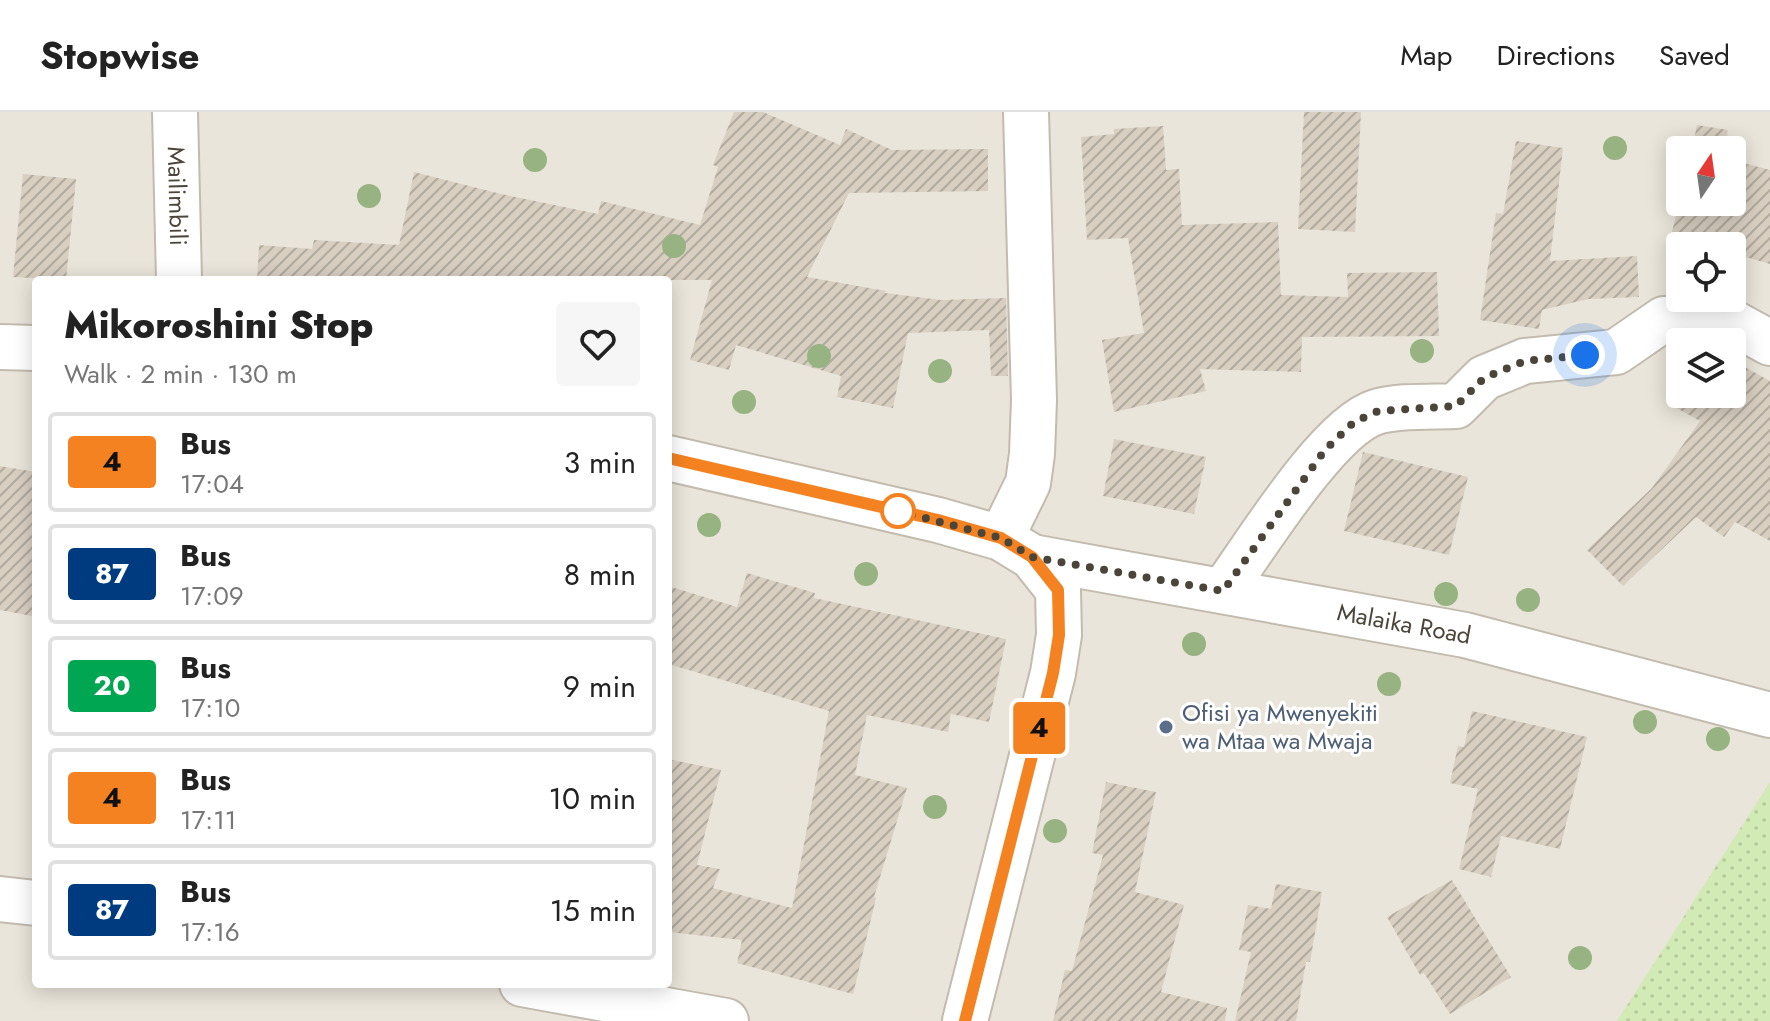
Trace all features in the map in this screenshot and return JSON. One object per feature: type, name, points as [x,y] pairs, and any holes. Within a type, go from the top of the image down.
[{"type":"street","name":"Mailimbili","points":[[175,112],[179,276]]},
{"type":"street","points":[[1017,547],[1032,454],[1034,400],[1026,112]]},
{"type":"street","points":[[1223,591],[1325,450],[1354,422],[1378,411],[1456,406],[1484,378],[1525,361],[1616,352],[1664,319],[1732,322],[1770,343]]},
{"type":"street","points":[[0,347],[32,348]]},
{"type":"street","points":[[672,459],[938,520],[1017,547],[1058,590],[1059,635],[1053,673],[965,1021]]},
{"type":"street","name":"Malaika Road","points":[[1017,547],[1223,591],[1465,635],[1770,715]]},
{"type":"street","points":[[0,899],[32,903]]},
{"type":"street","points":[[544,988],[726,1021]]},
{"type":"shaded area","points":[[0,112],[1770,112],[1770,1021],[0,1021]]},
{"type":"green space","points":[[1770,782],[1770,1021],[1617,1021]]},
{"type":"building","points":[[734,112],[763,112],[840,145],[846,129],[892,150],[988,149],[988,191],[849,193],[807,277],[885,293],[941,300],[1006,298],[1008,376],[991,376],[989,330],[908,333],[893,408],[837,397],[841,376],[736,345],[729,370],[690,360],[712,280],[672,280],[672,276],[257,276],[259,245],[312,249],[314,240],[399,245],[414,172],[598,214],[601,201],[700,225],[718,167],[713,165]]},
{"type":"building","points":[[1304,112],[1361,112],[1355,232],[1298,229]]},
{"type":"building","points":[[1697,125],[1728,130],[1727,136],[1695,136]]},
{"type":"building","points":[[1163,126],[1166,170],[1179,169],[1182,225],[1278,222],[1281,295],[1348,297],[1347,273],[1437,272],[1439,336],[1302,337],[1301,372],[1200,369],[1206,391],[1114,412],[1102,340],[1144,333],[1128,238],[1087,240],[1081,137],[1114,134],[1114,129]]},
{"type":"building","points":[[1516,141],[1563,148],[1550,261],[1637,256],[1639,297],[1588,299],[1542,310],[1539,329],[1480,320],[1496,213],[1503,214]]},
{"type":"building","points":[[1746,164],[1770,170],[1770,264],[1746,257],[1746,232],[1672,232],[1676,216],[1746,216]]},
{"type":"building","points":[[23,174],[76,179],[66,276],[13,277]]},
{"type":"building","points":[[1746,368],[1770,381],[1770,541],[1735,522],[1724,537],[1696,517],[1623,586],[1587,550],[1652,488],[1700,421],[1677,408],[1746,408]]},
{"type":"building","points":[[1114,439],[1206,457],[1194,514],[1103,496]]},
{"type":"building","points":[[1363,452],[1468,477],[1449,555],[1344,531]]},
{"type":"building","points":[[0,466],[32,471],[32,616],[0,610]]},
{"type":"building","points":[[747,573],[815,593],[814,598],[1006,639],[989,722],[951,714],[948,732],[867,715],[855,775],[907,788],[874,897],[853,994],[737,963],[742,940],[672,932],[672,760],[721,770],[697,865],[720,869],[713,888],[792,908],[829,711],[672,665],[672,587],[737,607]]},
{"type":"building","points":[[1472,711],[1587,737],[1560,849],[1501,836],[1491,877],[1459,869],[1478,789],[1450,783],[1458,746],[1464,747]]},
{"type":"building","points":[[1106,782],[1156,792],[1135,892],[1184,905],[1161,992],[1227,1008],[1225,1021],[1053,1021],[1065,970],[1072,971],[1103,855],[1092,853]]},
{"type":"building","points":[[1452,880],[1511,977],[1450,1014],[1424,973],[1420,975],[1387,917]]},
{"type":"building","points":[[1276,884],[1322,892],[1296,1021],[1235,1021],[1251,952],[1239,950],[1248,905],[1271,909]]},
{"type":"bus line","name":"4","points":[[672,459],[938,520],[1001,538],[1032,557],[1058,590],[1059,635],[1053,673],[965,1021]]},
{"type":"place","name":"Ofisi ya Mwenyekiti wa Mtaa wa Mwaja","points":[[1166,727]]},
{"type":"route","points":[[898,511],[1001,538],[1032,557],[1223,591],[1325,450],[1354,422],[1378,411],[1456,406],[1484,378],[1525,361],[1585,355]]}]
